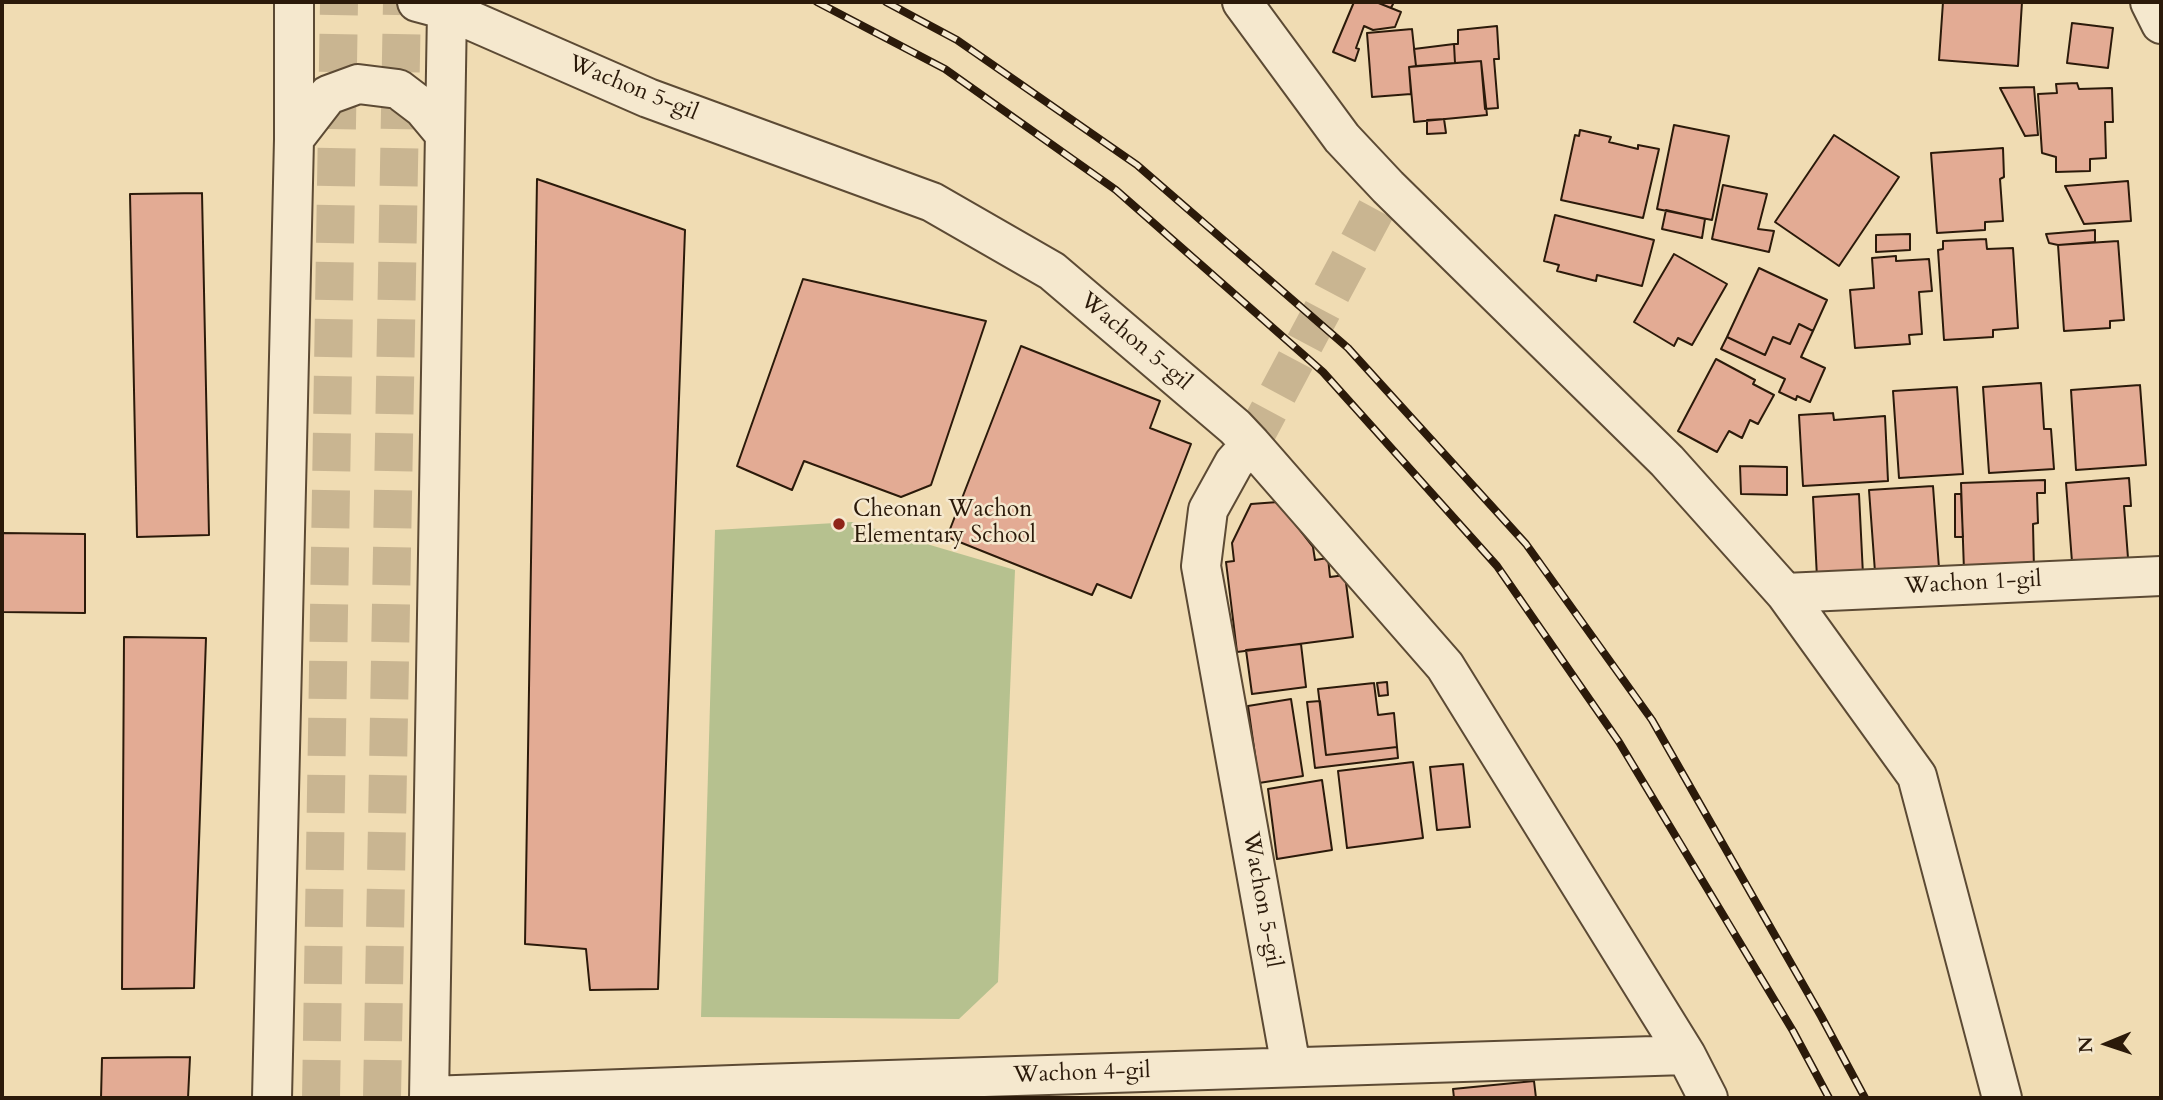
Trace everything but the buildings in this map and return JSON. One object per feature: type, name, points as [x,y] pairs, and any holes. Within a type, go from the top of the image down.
[{"type":"street","points":[[272,1098],[294,139],[293,2]]},
{"type":"street","points":[[1242,2],[1342,138],[1388,187],[1667,461],[1785,593],[1917,776],[2002,1098]]},
{"type":"street","points":[[2150,2],[2161,24]]},
{"type":"street","points":[[429,1097],[443,132],[432,6]]},
{"type":"street","name":"Wachon 5-gil","points":[[432,6],[648,98],[932,202],[1052,271],[1236,427],[1251,444],[1234,463],[1208,510],[1200,565],[1291,1067]]},
{"type":"street","points":[[294,139],[328,94],[358,84],[398,89],[423,107],[443,132]]},
{"type":"street","points":[[1251,444],[1445,666],[1686,1055],[1708,1098]]},
{"type":"street","name":"Wachon 1-gil","points":[[1785,593],[2161,576]]},
{"type":"street","name":"Wachon 4-gil","points":[[429,1097],[1686,1055]]},
{"type":"green space","points":[[852,522],[1015,570],[998,982],[959,1019],[701,1017],[715,530]]},
{"type":"tunnel","points":[[321,1098],[339,2]]},
{"type":"tunnel","points":[[382,1098],[402,2]]},
{"type":"tunnel","points":[[1251,444],[1388,187]]},
{"type":"railway","points":[[817,2],[945,69],[1116,190],[1323,372],[1497,566],[1619,742],[1793,1031],[1829,1098]]},
{"type":"railway","points":[[886,2],[957,40],[1137,165],[1348,348],[1526,544],[1652,720],[1865,1098]]},
{"type":"place","name":"Cheonan Wachon Elementary School","points":[[839,524]]}]
